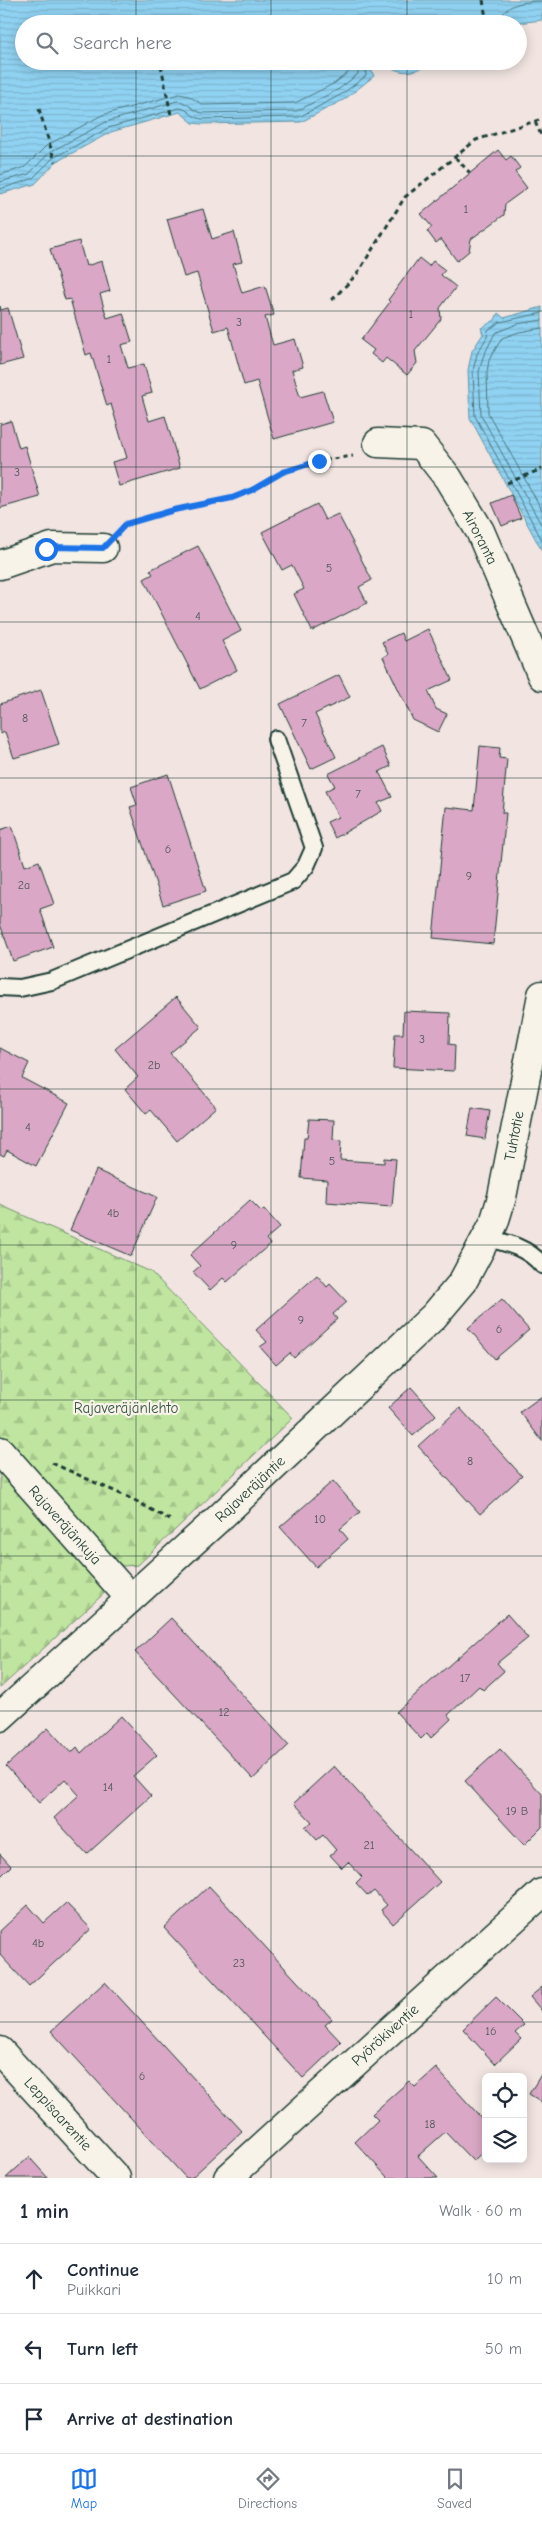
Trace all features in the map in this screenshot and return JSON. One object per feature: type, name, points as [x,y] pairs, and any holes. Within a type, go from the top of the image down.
[{"type":"street","name":"Airoranta","points":[[378,443],[422,445],[448,478],[480,531],[542,676]]},
{"type":"street","points":[[0,565],[52,547],[103,548]]},
{"type":"street","name":"Tuhtotie","points":[[485,1242],[502,1197],[542,995]]},
{"type":"street","name":"Rajaveräjäntie","points":[[0,1717],[217,1520],[434,1316],[462,1283],[485,1242]]},
{"type":"street","name":"Rajaveräjänkuja","points":[[0,1451],[130,1598]]},
{"type":"street","name":"Pyörökiventie","points":[[228,2178],[542,1893]]},
{"type":"street","name":"Leppisaarentie","points":[[0,2051],[116,2178]]},
{"type":"lane","points":[[0,987],[20,988],[52,981],[293,881],[306,866],[314,848],[276,739]]},
{"type":"lane","points":[[485,1242],[508,1243],[533,1254],[542,1265]]},
{"type":"path","points":[[483,0],[486,15]]},
{"type":"path","points":[[163,70],[171,115]]},
{"type":"path","points":[[39,109],[56,162]]},
{"type":"path","points":[[332,300],[357,274],[405,197],[476,140],[542,120]]},
{"type":"path","points":[[536,122],[542,137]]},
{"type":"path","points":[[455,157],[470,172]]},
{"type":"path","points":[[103,548],[126,524],[174,510],[232,498],[252,490],[283,472],[319,461],[354,456],[378,443]]},
{"type":"path","points":[[507,483],[542,469]]},
{"type":"path","points":[[46,1460],[134,1500],[175,1523],[217,1520]]},
{"type":"green space","name":"Rajaveräjänlehto","points":[[0,1205],[151,1272],[293,1418],[138,1565],[123,1566],[105,1555],[0,1435]]},
{"type":"green space","points":[[0,1468],[110,1588],[0,1688]]},
{"type":"water","points":[[0,0],[542,0],[542,20],[527,22],[527,15],[15,15],[15,70],[371,70],[374,76],[345,99],[301,122],[201,124],[193,123],[180,112],[111,132],[56,162],[35,184],[0,194]]},
{"type":"water","points":[[396,70],[415,70],[409,72]]},
{"type":"water","points":[[542,307],[542,551],[470,418],[468,370],[472,351],[483,334],[481,328],[495,320],[498,313],[504,318]]},
{"type":"building","points":[[498,150],[506,160],[511,156],[520,168],[515,172],[527,188],[505,204],[504,215],[471,239],[469,251],[457,261],[441,239],[436,243],[427,231],[432,227],[421,214]]},
{"type":"building","points":[[203,209],[212,239],[234,232],[242,262],[233,264],[242,293],[265,286],[274,315],[265,317],[273,345],[295,339],[303,367],[292,370],[300,397],[323,391],[333,422],[274,439],[257,381],[244,385],[228,327],[214,331],[197,273],[184,277],[167,219]]},
{"type":"building","points":[[79,241],[86,266],[102,261],[110,291],[100,294],[107,318],[123,313],[132,342],[121,345],[128,368],[144,364],[152,393],[142,396],[149,421],[165,416],[180,468],[119,486],[112,462],[127,458],[111,404],[107,406],[91,353],[86,355],[70,299],[65,300],[50,249]]},
{"type":"building","points":[[419,258],[429,266],[433,261],[445,270],[441,275],[456,287],[440,308],[441,319],[415,351],[417,363],[407,375],[386,358],[382,363],[371,354],[374,350],[361,340],[390,302],[388,300]]},
{"type":"building","points":[[0,306],[1,310],[8,308],[23,359],[0,365]]},
{"type":"building","points":[[11,421],[19,448],[25,446],[40,497],[0,508],[0,424]]},
{"type":"building","points":[[511,495],[521,518],[502,526],[492,503]]},
{"type":"building","points":[[317,504],[325,520],[338,514],[372,580],[359,587],[367,603],[312,631],[294,594],[304,589],[292,565],[282,570],[262,532]]},
{"type":"building","points":[[198,546],[241,631],[222,641],[237,670],[200,689],[144,579],[153,574],[150,570]]},
{"type":"building","points":[[428,629],[452,680],[428,691],[436,709],[447,714],[438,732],[413,720],[383,657],[388,654],[382,642],[401,633],[404,641]]},
{"type":"building","points":[[339,675],[350,697],[315,714],[336,757],[311,769],[280,704]]},
{"type":"building","points":[[41,690],[59,744],[14,758],[5,732],[0,734],[0,704]]},
{"type":"building","points":[[480,746],[500,748],[499,758],[507,759],[502,813],[506,813],[493,944],[433,938],[446,807],[474,810]]},
{"type":"building","points":[[382,747],[391,766],[379,772],[392,797],[378,803],[382,811],[335,838],[327,822],[338,817],[325,791],[335,786],[328,774]]},
{"type":"building","points":[[168,774],[206,891],[163,905],[130,807],[137,805],[131,787]]},
{"type":"building","points":[[12,826],[25,866],[39,861],[54,904],[40,909],[53,947],[13,961],[0,924],[0,830]]},
{"type":"building","points":[[176,997],[201,1027],[170,1053],[216,1107],[177,1141],[151,1110],[146,1114],[125,1089],[138,1077],[115,1049]]},
{"type":"building","points":[[404,1011],[450,1013],[449,1044],[455,1045],[454,1071],[393,1068],[395,1034],[403,1034]]},
{"type":"building","points":[[0,1048],[29,1063],[22,1078],[69,1103],[36,1166],[7,1150],[4,1156],[0,1154]]},
{"type":"building","points":[[472,1108],[490,1111],[485,1139],[467,1136]]},
{"type":"building","points":[[309,1119],[334,1120],[333,1140],[341,1141],[340,1160],[384,1163],[384,1158],[396,1159],[392,1207],[326,1202],[327,1180],[301,1178],[304,1138],[307,1138]]},
{"type":"building","points":[[96,1170],[157,1197],[131,1256],[70,1230]]},
{"type":"building","points":[[250,1200],[261,1211],[264,1209],[280,1227],[266,1239],[270,1244],[227,1282],[223,1278],[210,1290],[193,1272],[200,1266],[190,1255]]},
{"type":"building","points":[[317,1275],[327,1287],[330,1284],[347,1302],[333,1314],[337,1319],[294,1358],[290,1353],[276,1365],[260,1347],[267,1342],[256,1330]]},
{"type":"building","points":[[502,1299],[529,1330],[495,1359],[468,1328]]},
{"type":"building","points":[[411,1387],[436,1415],[413,1436],[388,1408]]},
{"type":"building","points":[[542,1396],[542,1441],[520,1412]]},
{"type":"building","points":[[460,1408],[522,1476],[480,1514],[418,1446]]},
{"type":"building","points":[[333,1481],[360,1512],[340,1529],[348,1539],[316,1567],[280,1527]]},
{"type":"building","points":[[507,1614],[528,1638],[497,1663],[504,1671],[483,1690],[479,1686],[448,1715],[451,1719],[431,1738],[427,1733],[421,1739],[396,1712]]},
{"type":"building","points":[[171,1618],[289,1745],[253,1779],[135,1652]]},
{"type":"building","points":[[121,1716],[157,1755],[133,1776],[151,1796],[87,1854],[54,1818],[79,1795],[65,1779],[39,1803],[6,1766],[48,1728],[71,1753],[77,1747],[81,1753]]},
{"type":"building","points":[[500,1749],[542,1794],[542,1827],[524,1845],[465,1781]]},
{"type":"building","points":[[334,1766],[440,1882],[393,1924],[381,1910],[387,1905],[374,1891],[368,1896],[356,1883],[362,1877],[348,1862],[342,1868],[330,1855],[336,1850],[323,1835],[317,1840],[305,1827],[312,1822],[294,1803]]},
{"type":"building","points":[[0,1854],[11,1866],[0,1877]]},
{"type":"building","points":[[209,1886],[332,2019],[325,2025],[341,2042],[303,2078],[164,1928]]},
{"type":"building","points":[[66,1903],[91,1929],[29,1986],[0,1955],[0,1931],[28,1905],[44,1923]]},
{"type":"building","points":[[105,1982],[242,2131],[191,2178],[186,2178],[51,2031]]},
{"type":"building","points":[[542,1987],[542,2011],[530,1997]]},
{"type":"building","points":[[496,1997],[524,2025],[515,2033],[521,2039],[495,2064],[463,2029]]},
{"type":"building","points":[[436,2068],[482,2119],[482,2153],[473,2161],[445,2132],[418,2156],[438,2178],[388,2178],[355,2142],[378,2120],[372,2114],[409,2081],[415,2087]]},
{"type":"building","points":[[542,2073],[542,2102],[529,2094]]},
{"type":"building","points":[[29,2157],[48,2178],[6,2178]]},
{"type":"route","points":[[46,549],[52,547],[103,548],[126,524],[174,510],[232,498],[252,490],[283,472],[319,461]]}]
